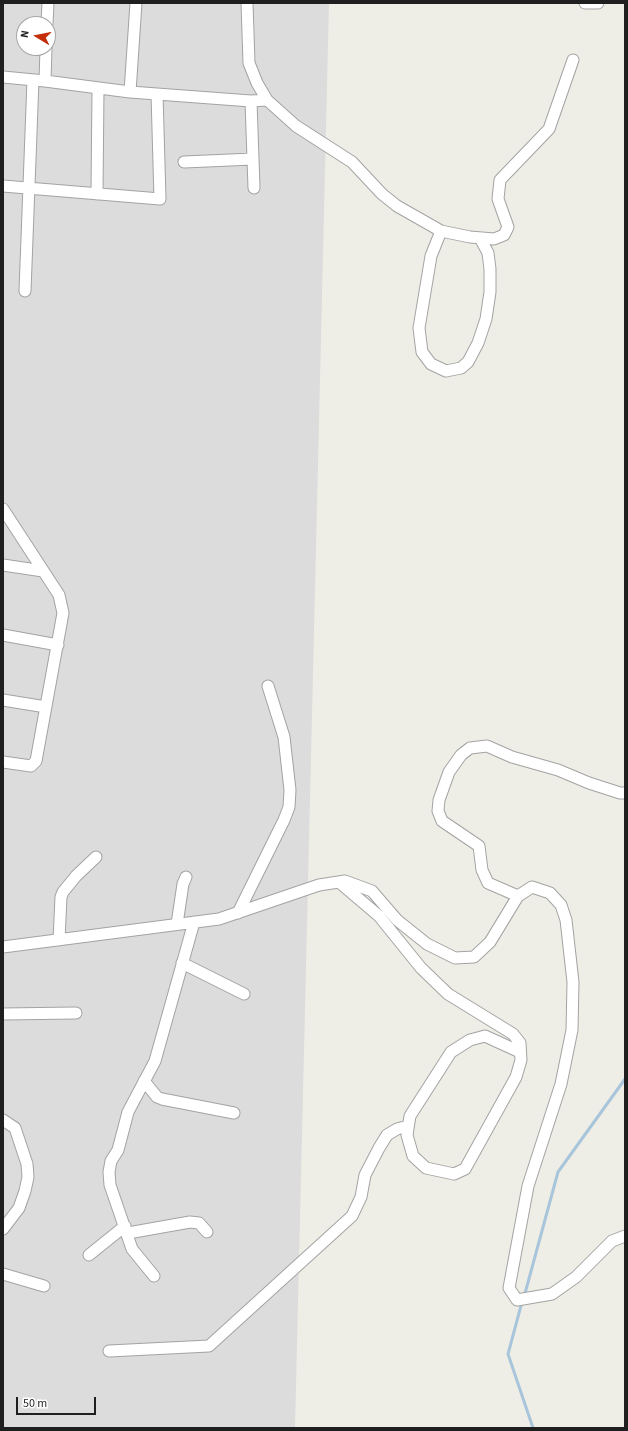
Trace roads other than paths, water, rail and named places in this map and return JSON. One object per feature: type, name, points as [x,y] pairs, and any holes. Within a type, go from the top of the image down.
[{"type":"street","points":[[47,16],[48,3]]},
{"type":"street","points":[[130,92],[136,3]]},
{"type":"street","points":[[247,3],[249,63],[257,83],[267,100],[296,126],[352,162],[382,194],[397,206],[441,231],[480,238],[494,239],[504,236],[508,226],[498,199],[500,180],[548,129],[573,60]]},
{"type":"street","points":[[586,3],[598,3]]},
{"type":"street","points":[[45,81],[46,56]]},
{"type":"street","points":[[3,78],[45,81],[130,92],[251,101],[267,100]]},
{"type":"street","points":[[25,290],[33,80]]},
{"type":"street","points":[[96,194],[98,89]]},
{"type":"street","points":[[3,186],[160,199],[158,94]]},
{"type":"street","points":[[251,101],[254,188]]},
{"type":"street","points":[[184,162],[253,159]]},
{"type":"street","points":[[441,231],[431,256],[419,328],[422,352],[431,364],[446,370],[462,368],[468,362],[478,343],[486,319],[490,292],[490,269],[488,253],[480,238]]},
{"type":"street","points":[[3,509],[59,595],[63,613],[36,761],[31,766],[3,762]]},
{"type":"street","points":[[3,565],[43,571]]},
{"type":"street","points":[[3,635],[58,645]]},
{"type":"street","points":[[238,913],[289,807],[290,790],[284,737],[268,686]]},
{"type":"street","points":[[3,700],[46,707]]},
{"type":"street","points":[[518,896],[488,883],[482,870],[479,846],[442,821],[438,811],[439,800],[449,772],[461,755],[470,748],[487,746],[512,757],[558,770],[589,783],[620,793],[625,792]]},
{"type":"street","points":[[59,940],[61,897],[63,892],[76,876],[96,857]]},
{"type":"street","points":[[177,924],[183,884],[186,877]]},
{"type":"street","points":[[3,948],[219,919],[319,885],[344,881],[372,891],[397,920],[427,944],[455,958],[474,957],[490,942],[518,896],[532,887],[550,893],[561,905],[566,920],[573,982],[572,1030],[561,1084],[528,1186],[509,1288],[517,1300],[529,1296],[552,1294],[576,1276],[612,1241],[625,1236]]},
{"type":"street","points":[[339,882],[380,916],[421,968],[448,994],[513,1034],[520,1042],[521,1060],[516,1077],[465,1169],[454,1174],[426,1168],[413,1156],[407,1135],[410,1116],[451,1052],[470,1040],[485,1036],[520,1052]]},
{"type":"street","points":[[154,1276],[132,1249],[127,1229],[110,1186],[109,1172],[111,1162],[118,1150],[128,1112],[154,1061],[194,922]]},
{"type":"street","points":[[182,964],[244,994]]},
{"type":"street","points":[[3,1014],[76,1013]]},
{"type":"street","points":[[144,1081],[158,1097],[162,1099],[234,1113]]},
{"type":"street","points":[[3,1120],[15,1128],[27,1164],[28,1177],[19,1208],[3,1229]]},
{"type":"street","points":[[109,1352],[209,1346],[352,1216],[361,1197],[365,1176],[387,1135],[397,1129],[408,1126]]},
{"type":"street","points":[[89,1255],[127,1229],[190,1222],[199,1223],[207,1232]]},
{"type":"street","points":[[3,1274],[44,1286]]},
{"type":"waterway","points":[[524,1297],[558,1172],[625,1079]]},
{"type":"waterway","points":[[522,1302],[508,1354],[533,1428]]}]
